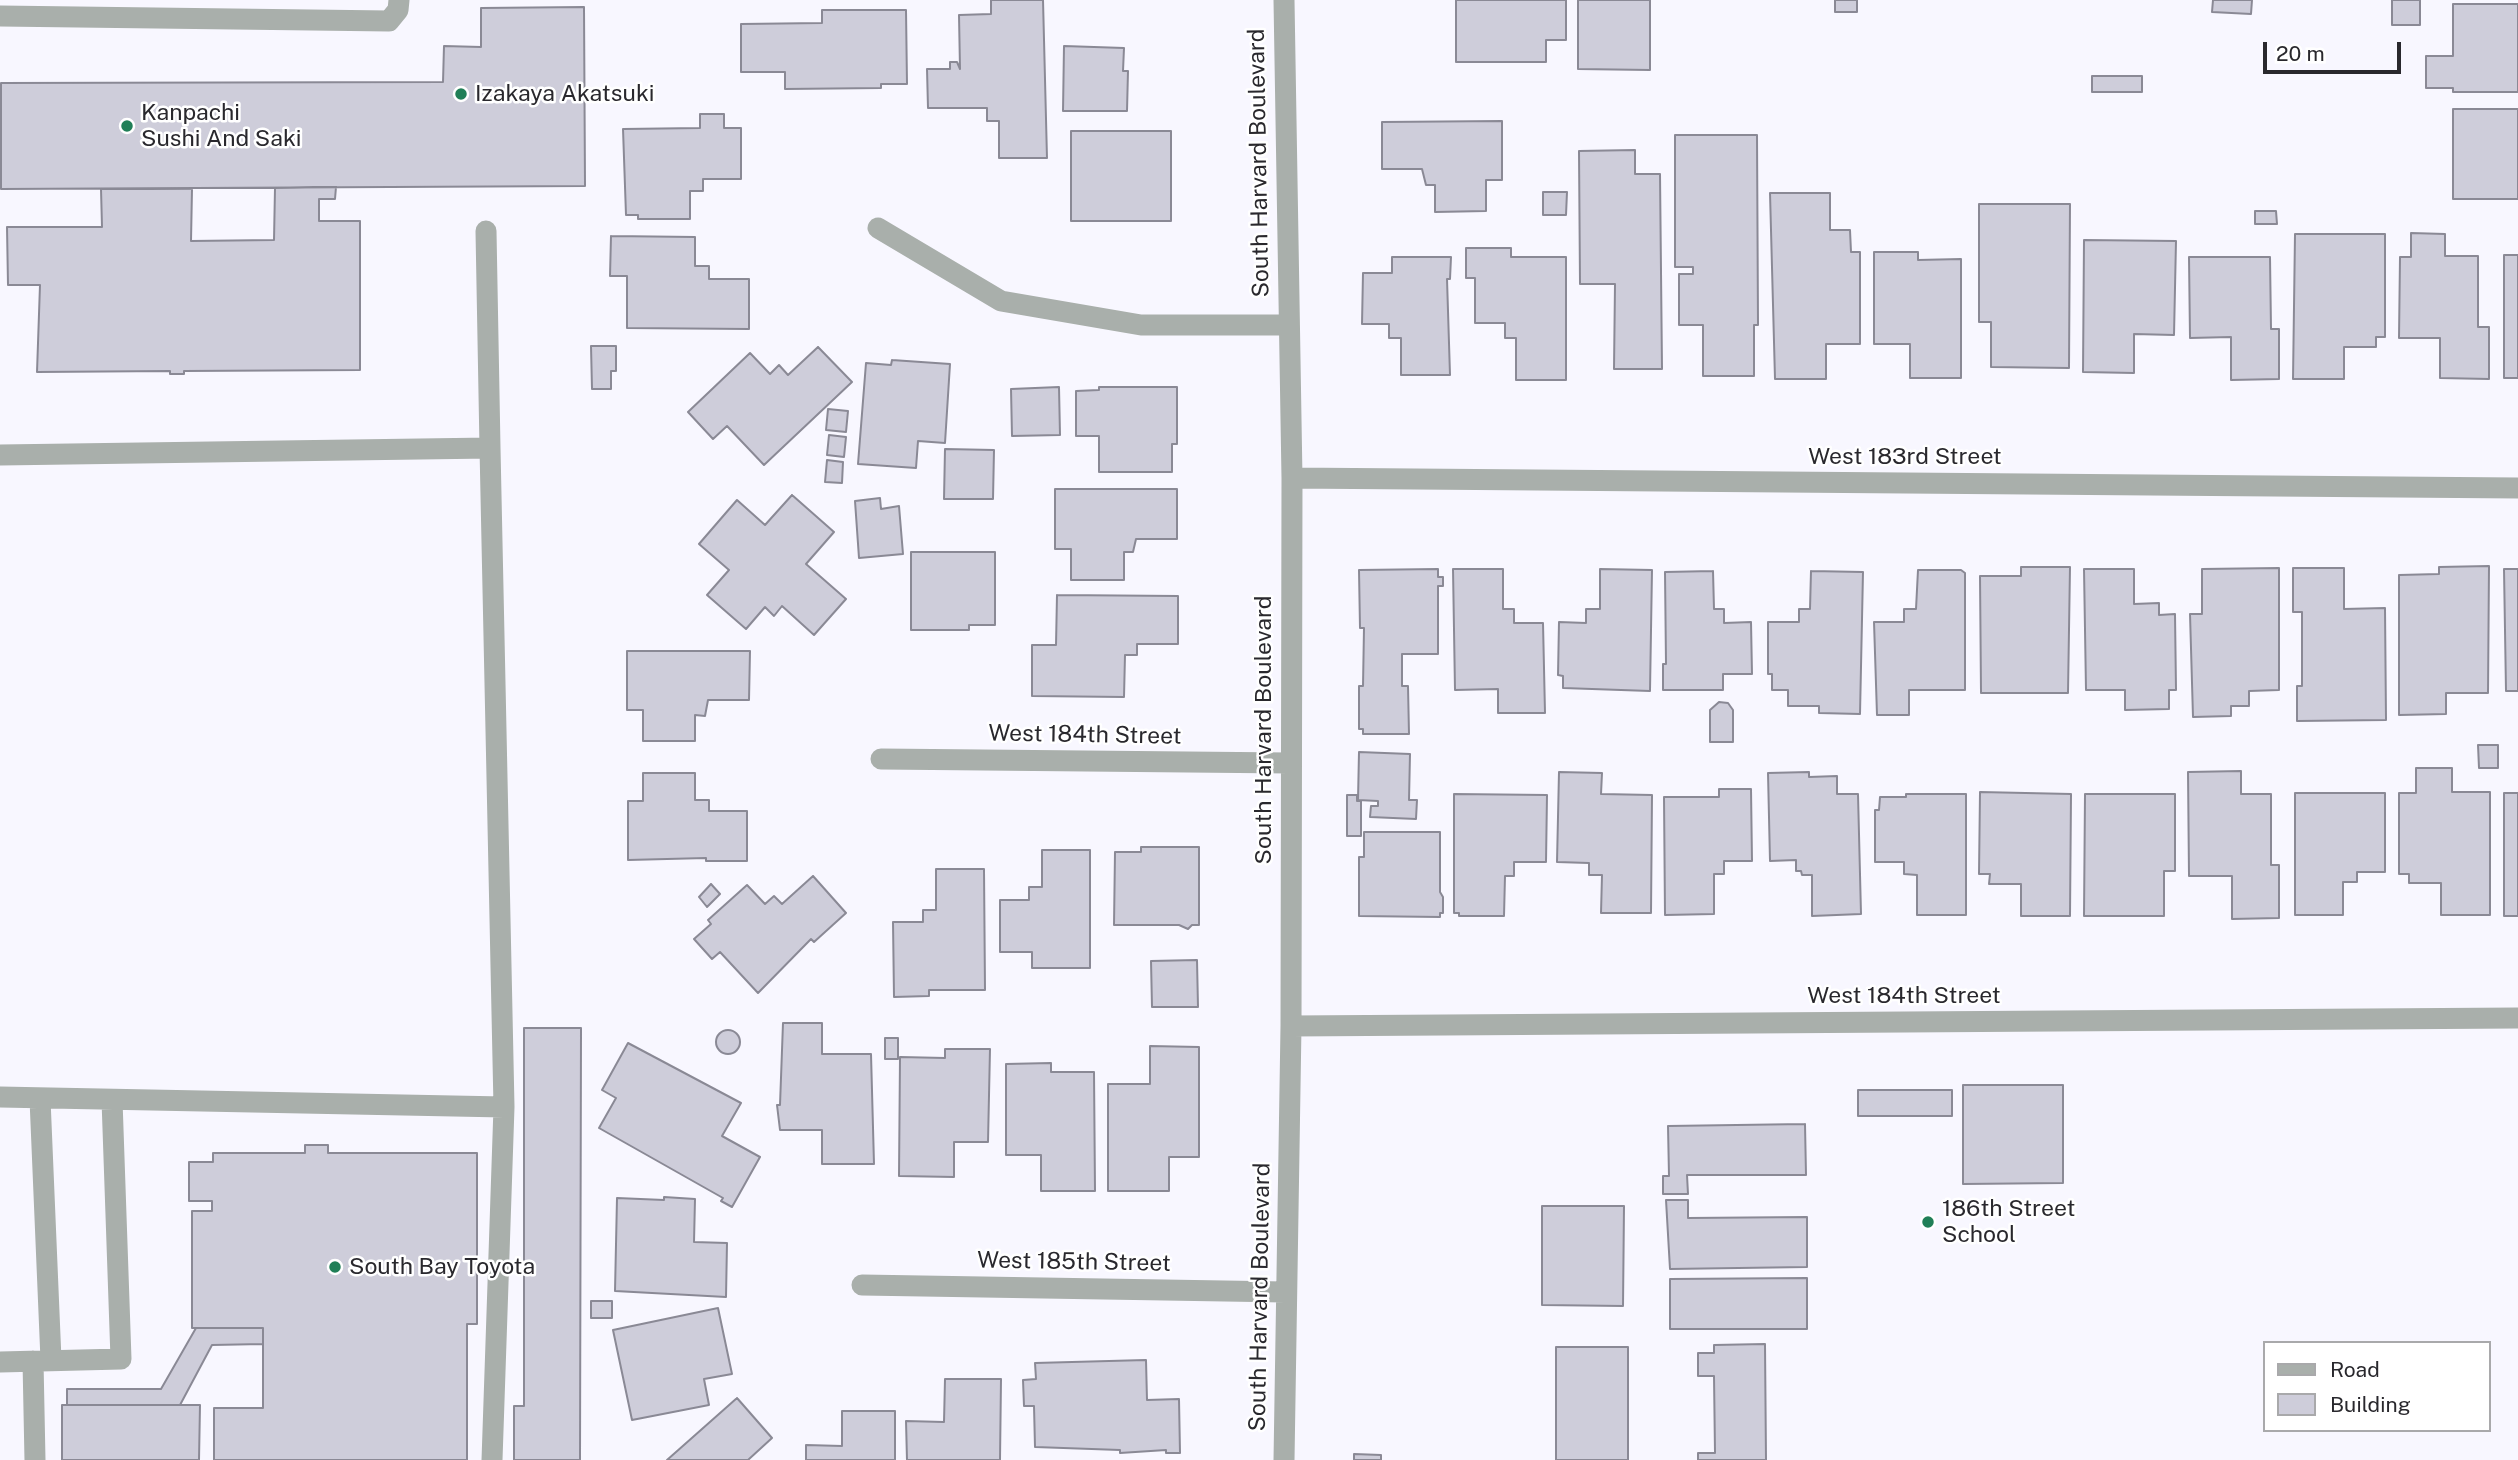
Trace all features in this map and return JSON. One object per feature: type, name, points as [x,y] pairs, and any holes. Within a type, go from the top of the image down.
[{"type":"street","points":[[0,16],[44,8],[389,20],[398,10],[400,0]]},
{"type":"street","name":"South Harvard Boulevard","points":[[1283,0],[1292,478],[1290,1026],[1284,1460]]},
{"type":"street","points":[[878,228],[1001,301],[1141,324],[1288,324]]},
{"type":"street","points":[[486,231],[504,1107],[492,1460]]},
{"type":"street","points":[[0,455],[490,448]]},
{"type":"street","name":"West 183rd Street","points":[[1292,478],[2518,488]]},
{"type":"street","name":"West 184th Street","points":[[881,759],[1289,763]]},
{"type":"street","name":"West 184th Street","points":[[1290,1026],[2518,1018]]},
{"type":"street","points":[[0,1097],[504,1107]]},
{"type":"street","points":[[35,1460],[42,1361],[40,1099]]},
{"type":"street","points":[[0,1362],[121,1359],[112,1100]]},
{"type":"street","name":"West 185th Street","points":[[862,1285],[1285,1292]]},
{"type":"building","points":[[991,0],[1043,0],[1047,158],[999,158],[999,121],[987,121],[987,108],[928,108],[927,69],[950,69],[950,62],[957,62],[960,69],[959,15],[991,14]]},
{"type":"building","points":[[1456,0],[1566,0],[1566,40],[1546,40],[1546,62],[1456,62]]},
{"type":"building","points":[[1578,0],[1650,0],[1650,70],[1578,69]]},
{"type":"building","points":[[1835,0],[1857,0],[1857,12],[1835,12]]},
{"type":"building","points":[[2213,0],[2252,0],[2251,14],[2212,12]]},
{"type":"building","points":[[2392,0],[2420,0],[2420,25],[2392,25]]},
{"type":"building","points":[[2453,4],[2518,4],[2518,92],[2453,92],[2453,88],[2426,88],[2426,56],[2453,56]]},
{"type":"building","points":[[584,7],[585,186],[1,189],[1,83],[443,82],[444,46],[481,47],[481,8]]},
{"type":"building","points":[[822,10],[906,10],[907,84],[881,84],[881,88],[785,89],[785,72],[741,72],[741,24],[822,23]]},
{"type":"building","points":[[1064,46],[1124,48],[1123,71],[1128,71],[1127,111],[1063,111]]},
{"type":"building","points":[[2092,76],[2142,76],[2142,92],[2092,92]]},
{"type":"building","points":[[2453,109],[2518,109],[2518,199],[2453,199]]},
{"type":"building","points":[[700,114],[724,114],[724,128],[741,128],[741,179],[703,179],[703,191],[690,191],[690,219],[638,219],[638,215],[626,215],[623,129],[700,128]]},
{"type":"building","points":[[1502,121],[1502,180],[1486,180],[1486,211],[1435,212],[1435,185],[1426,185],[1422,169],[1382,169],[1382,122]]},
{"type":"building","points":[[1071,131],[1171,131],[1171,221],[1071,221]]},
{"type":"building","points":[[1675,135],[1757,135],[1758,325],[1754,325],[1754,376],[1703,376],[1703,325],[1679,325],[1679,274],[1693,274],[1693,267],[1675,267]]},
{"type":"building","points":[[1635,150],[1635,174],[1660,174],[1662,369],[1614,369],[1615,284],[1580,284],[1579,151]]},
{"type":"building","points":[[336,187],[335,199],[319,199],[319,221],[360,221],[360,370],[184,371],[184,374],[170,374],[170,371],[37,372],[40,285],[8,285],[7,227],[102,227],[101,189],[192,189],[191,241],[274,240],[275,188]]},
{"type":"building","points":[[1543,192],[1567,192],[1566,215],[1543,215]]},
{"type":"building","points":[[1770,193],[1830,193],[1830,230],[1850,230],[1851,252],[1860,252],[1860,344],[1826,344],[1826,379],[1775,379]]},
{"type":"building","points":[[1979,204],[2070,204],[2069,368],[1991,367],[1991,322],[1979,322]]},
{"type":"building","points":[[2255,211],[2276,211],[2277,224],[2255,224]]},
{"type":"building","points":[[2411,233],[2445,234],[2445,256],[2478,256],[2478,327],[2489,327],[2489,379],[2440,378],[2440,338],[2399,338],[2400,257],[2411,257]]},
{"type":"building","points":[[2295,234],[2385,234],[2385,337],[2376,337],[2376,347],[2344,347],[2344,379],[2293,379]]},
{"type":"building","points":[[611,236],[695,237],[695,266],[709,266],[709,279],[749,279],[749,329],[627,328],[627,276],[610,276]]},
{"type":"building","points":[[2084,240],[2176,241],[2174,335],[2134,334],[2134,373],[2083,372]]},
{"type":"building","points":[[1466,248],[1511,248],[1511,257],[1566,257],[1566,380],[1516,380],[1516,338],[1505,338],[1505,323],[1475,323],[1475,278],[1466,278]]},
{"type":"building","points":[[1874,252],[1918,252],[1918,260],[1961,259],[1961,378],[1910,378],[1910,344],[1874,344]]},
{"type":"building","points":[[2504,255],[2518,255],[2518,378],[2504,378]]},
{"type":"building","points":[[1392,257],[1451,257],[1450,279],[1447,279],[1450,375],[1401,375],[1401,338],[1389,338],[1389,324],[1362,324],[1363,273],[1392,273]]},
{"type":"building","points":[[2189,257],[2270,257],[2271,329],[2279,329],[2279,379],[2231,380],[2231,337],[2190,338]]},
{"type":"building","points":[[591,346],[616,346],[616,371],[611,371],[611,389],[592,389]]},
{"type":"building","points":[[818,347],[852,382],[764,465],[727,426],[713,439],[688,412],[750,353],[770,374],[779,365],[788,375]]},
{"type":"building","points":[[892,360],[950,364],[945,443],[918,441],[916,468],[858,464],[866,363],[891,365]]},
{"type":"building","points":[[1059,387],[1060,435],[1012,436],[1011,389]]},
{"type":"building","points":[[1099,387],[1177,387],[1177,444],[1172,444],[1172,472],[1099,472],[1099,436],[1076,436],[1076,391],[1099,390]]},
{"type":"building","points":[[828,409],[848,411],[846,432],[826,430]]},
{"type":"building","points":[[829,435],[846,437],[844,457],[827,455]]},
{"type":"building","points":[[945,449],[994,450],[993,499],[944,499]]},
{"type":"building","points":[[827,460],[843,462],[842,483],[825,482]]},
{"type":"building","points":[[1055,489],[1177,489],[1177,539],[1136,539],[1133,552],[1124,552],[1124,580],[1071,580],[1071,549],[1055,549]]},
{"type":"building","points":[[792,495],[834,532],[806,564],[846,599],[814,635],[782,606],[774,616],[765,607],[746,629],[707,595],[729,570],[699,544],[737,500],[765,525]]},
{"type":"building","points":[[880,498],[881,509],[899,506],[903,554],[859,558],[855,501]]},
{"type":"building","points":[[911,552],[995,552],[995,625],[969,625],[969,630],[911,630]]},
{"type":"building","points":[[2489,566],[2488,693],[2446,693],[2446,714],[2399,715],[2399,575],[2439,574],[2439,567]]},
{"type":"building","points":[[2021,567],[2070,567],[2068,693],[1981,693],[1980,576],[2021,576]]},
{"type":"building","points":[[2279,568],[2279,690],[2249,691],[2249,706],[2231,706],[2231,716],[2193,717],[2190,614],[2202,614],[2202,569]]},
{"type":"building","points":[[2293,568],[2344,568],[2344,609],[2385,608],[2386,720],[2297,721],[2297,686],[2302,686],[2302,612],[2293,612]]},
{"type":"building","points":[[1438,569],[1438,577],[1443,577],[1443,586],[1438,586],[1438,654],[1402,654],[1402,686],[1408,686],[1409,734],[1363,734],[1363,729],[1359,729],[1359,686],[1363,686],[1364,628],[1360,628],[1359,570]]},
{"type":"building","points":[[1453,569],[1503,569],[1503,609],[1514,609],[1514,623],[1543,623],[1545,713],[1498,713],[1498,689],[1455,690]]},
{"type":"building","points":[[1600,569],[1652,570],[1650,691],[1563,688],[1563,676],[1558,675],[1559,622],[1586,623],[1586,609],[1600,609]]},
{"type":"building","points":[[2084,569],[2134,569],[2134,604],[2159,603],[2159,615],[2175,614],[2176,690],[2169,690],[2169,709],[2125,710],[2125,690],[2086,690]]},
{"type":"building","points":[[2504,569],[2518,569],[2518,691],[2506,691]]},
{"type":"building","points":[[1918,570],[1961,570],[1965,573],[1965,690],[1909,690],[1909,715],[1877,715],[1874,622],[1904,622],[1904,609],[1916,609]]},
{"type":"building","points":[[1713,571],[1714,609],[1724,609],[1724,623],[1751,622],[1752,674],[1723,674],[1723,690],[1663,690],[1663,664],[1666,664],[1665,572]]},
{"type":"building","points":[[1811,571],[1863,572],[1860,714],[1819,713],[1819,706],[1788,706],[1788,690],[1772,690],[1772,674],[1768,674],[1768,622],[1799,622],[1799,609],[1810,609]]},
{"type":"building","points":[[1057,595],[1178,596],[1178,644],[1137,644],[1137,655],[1125,655],[1124,697],[1032,696],[1032,645],[1056,645]]},
{"type":"building","points":[[627,651],[750,651],[749,700],[708,700],[705,716],[695,715],[695,741],[643,741],[643,710],[627,710]]},
{"type":"building","points":[[1719,702],[1728,703],[1733,710],[1733,742],[1710,742],[1710,710]]},
{"type":"building","points":[[2478,745],[2498,745],[2498,768],[2479,768]]},
{"type":"building","points":[[1359,752],[1410,754],[1409,800],[1417,800],[1416,819],[1370,817],[1371,806],[1378,806],[1378,801],[1358,800]]},
{"type":"building","points":[[2416,768],[2452,768],[2452,792],[2490,792],[2490,915],[2441,915],[2441,883],[2409,883],[2409,874],[2399,874],[2399,793],[2416,793]]},
{"type":"building","points":[[2241,771],[2241,794],[2271,794],[2271,865],[2279,865],[2279,918],[2232,919],[2232,876],[2189,876],[2188,772]]},
{"type":"building","points":[[1559,772],[1602,773],[1601,794],[1652,795],[1651,913],[1601,913],[1602,875],[1589,875],[1589,863],[1557,862]]},
{"type":"building","points":[[1809,772],[1809,777],[1837,776],[1837,794],[1858,794],[1861,914],[1812,916],[1812,875],[1802,875],[1801,871],[1796,871],[1796,860],[1770,861],[1768,773]]},
{"type":"building","points":[[643,773],[695,773],[695,800],[709,800],[709,811],[747,811],[747,861],[706,861],[706,858],[628,860],[628,801],[643,801]]},
{"type":"building","points":[[1719,789],[1751,789],[1752,861],[1724,861],[1724,874],[1714,874],[1714,914],[1665,915],[1664,797],[1719,797]]},
{"type":"building","points":[[1980,792],[2071,794],[2070,916],[2021,916],[2021,884],[1989,884],[1990,874],[1979,874]]},
{"type":"building","points":[[2295,793],[2385,793],[2385,872],[2357,872],[2357,882],[2343,882],[2343,915],[2295,915]]},
{"type":"building","points":[[2504,793],[2518,793],[2518,916],[2504,916]]},
{"type":"building","points":[[1454,794],[1547,795],[1546,862],[1514,862],[1514,876],[1505,876],[1504,916],[1459,916],[1459,913],[1454,913]]},
{"type":"building","points":[[1906,794],[1966,794],[1966,915],[1917,915],[1917,875],[1904,874],[1904,862],[1875,862],[1875,810],[1879,810],[1880,797],[1906,797]]},
{"type":"building","points":[[2085,794],[2175,794],[2175,871],[2164,871],[2164,916],[2084,916]]},
{"type":"building","points":[[1347,795],[1357,795],[1357,801],[1361,801],[1361,836],[1347,836]]},
{"type":"building","points":[[1364,832],[1440,832],[1440,892],[1443,897],[1443,913],[1440,913],[1440,917],[1359,916],[1359,857],[1364,857]]},
{"type":"building","points":[[1141,847],[1199,847],[1199,925],[1192,925],[1188,929],[1179,925],[1114,925],[1115,852],[1141,852]]},
{"type":"building","points":[[1042,850],[1090,850],[1090,968],[1032,968],[1032,952],[1000,952],[1000,900],[1029,900],[1029,887],[1042,887]]},
{"type":"building","points":[[936,869],[984,869],[985,990],[929,990],[929,996],[894,997],[893,922],[923,922],[923,910],[936,910]]},
{"type":"building","points":[[813,876],[846,913],[814,942],[811,939],[758,993],[720,952],[712,959],[694,939],[711,924],[708,920],[747,885],[765,904],[774,896],[782,904]]},
{"type":"building","points":[[711,884],[720,894],[707,907],[699,897]]},
{"type":"building","points":[[1197,960],[1198,1007],[1152,1007],[1151,961]]},
{"type":"building","points":[[783,1023],[822,1023],[822,1054],[871,1054],[874,1164],[822,1164],[822,1130],[780,1130],[777,1105],[780,1105]]},
{"type":"building","points":[[524,1028],[581,1028],[580,1460],[514,1460],[514,1406],[524,1406]]},
{"type":"building","points":[[728,1030],[737,1033],[740,1042],[737,1051],[728,1054],[719,1051],[716,1042],[719,1033]]},
{"type":"building","points":[[885,1038],[898,1038],[898,1059],[885,1059]]},
{"type":"building","points":[[628,1043],[741,1103],[722,1136],[760,1157],[732,1207],[721,1201],[723,1198],[599,1128],[616,1098],[602,1090]]},
{"type":"building","points":[[1150,1046],[1199,1047],[1199,1157],[1169,1157],[1169,1191],[1108,1191],[1108,1084],[1150,1084]]},
{"type":"building","points":[[945,1049],[990,1049],[988,1142],[954,1142],[954,1177],[899,1176],[900,1057],[945,1058]]},
{"type":"building","points":[[1051,1063],[1051,1072],[1094,1072],[1095,1191],[1041,1191],[1041,1155],[1006,1155],[1006,1064]]},
{"type":"building","points":[[1963,1085],[2063,1085],[2063,1183],[1963,1184]]},
{"type":"building","points":[[1858,1090],[1952,1090],[1952,1116],[1858,1116]]},
{"type":"building","points":[[1805,1124],[1806,1175],[1687,1175],[1688,1194],[1663,1194],[1663,1176],[1669,1176],[1668,1126]]},
{"type":"building","name":"South Bay Toyota","points":[[305,1145],[328,1145],[328,1153],[477,1153],[477,1324],[467,1324],[467,1460],[214,1460],[214,1408],[263,1408],[263,1328],[192,1328],[192,1211],[212,1211],[212,1201],[189,1201],[189,1162],[213,1162],[213,1153],[305,1153]]},
{"type":"building","points":[[664,1197],[695,1199],[694,1242],[727,1243],[726,1297],[615,1291],[617,1198],[664,1200]]},
{"type":"building","points":[[1666,1200],[1688,1200],[1688,1218],[1807,1217],[1807,1267],[1670,1269]]},
{"type":"building","points":[[1542,1206],[1624,1206],[1623,1306],[1542,1305]]},
{"type":"building","points":[[1807,1278],[1807,1329],[1670,1329],[1670,1279]]},
{"type":"building","points":[[591,1301],[612,1301],[612,1318],[591,1318]]},
{"type":"building","points":[[718,1308],[732,1374],[704,1379],[709,1405],[632,1420],[613,1330]]},
{"type":"building","points":[[196,1328],[263,1328],[263,1344],[212,1345],[180,1405],[67,1405],[67,1389],[161,1389]]},
{"type":"building","points":[[1765,1344],[1766,1460],[1698,1460],[1698,1453],[1715,1453],[1714,1376],[1698,1376],[1698,1353],[1714,1353],[1714,1345]]},
{"type":"building","points":[[1556,1347],[1628,1347],[1628,1460],[1556,1460]]},
{"type":"building","points":[[1146,1360],[1147,1400],[1179,1399],[1180,1453],[1166,1453],[1166,1450],[1120,1453],[1120,1450],[1035,1447],[1034,1406],[1024,1406],[1023,1380],[1036,1379],[1035,1363]]},
{"type":"building","points":[[945,1379],[1001,1379],[1000,1460],[907,1460],[906,1421],[944,1422]]},
{"type":"building","points":[[737,1398],[772,1438],[748,1460],[667,1460]]},
{"type":"building","points":[[62,1405],[200,1405],[199,1460],[62,1460]]},
{"type":"building","points":[[842,1411],[895,1411],[895,1460],[806,1460],[806,1445],[842,1446]]},
{"type":"building","points":[[1354,1454],[1381,1455],[1381,1460],[1354,1460]]},
{"type":"place","name":"Izakaya Akatsuki","points":[[461,94]]},
{"type":"place","name":"Kanpachi Sushi And Saki","points":[[127,126]]},
{"type":"place","name":"186th Street School","points":[[1928,1222]]},
{"type":"place","name":"South Bay Toyota","points":[[335,1267]]}]
